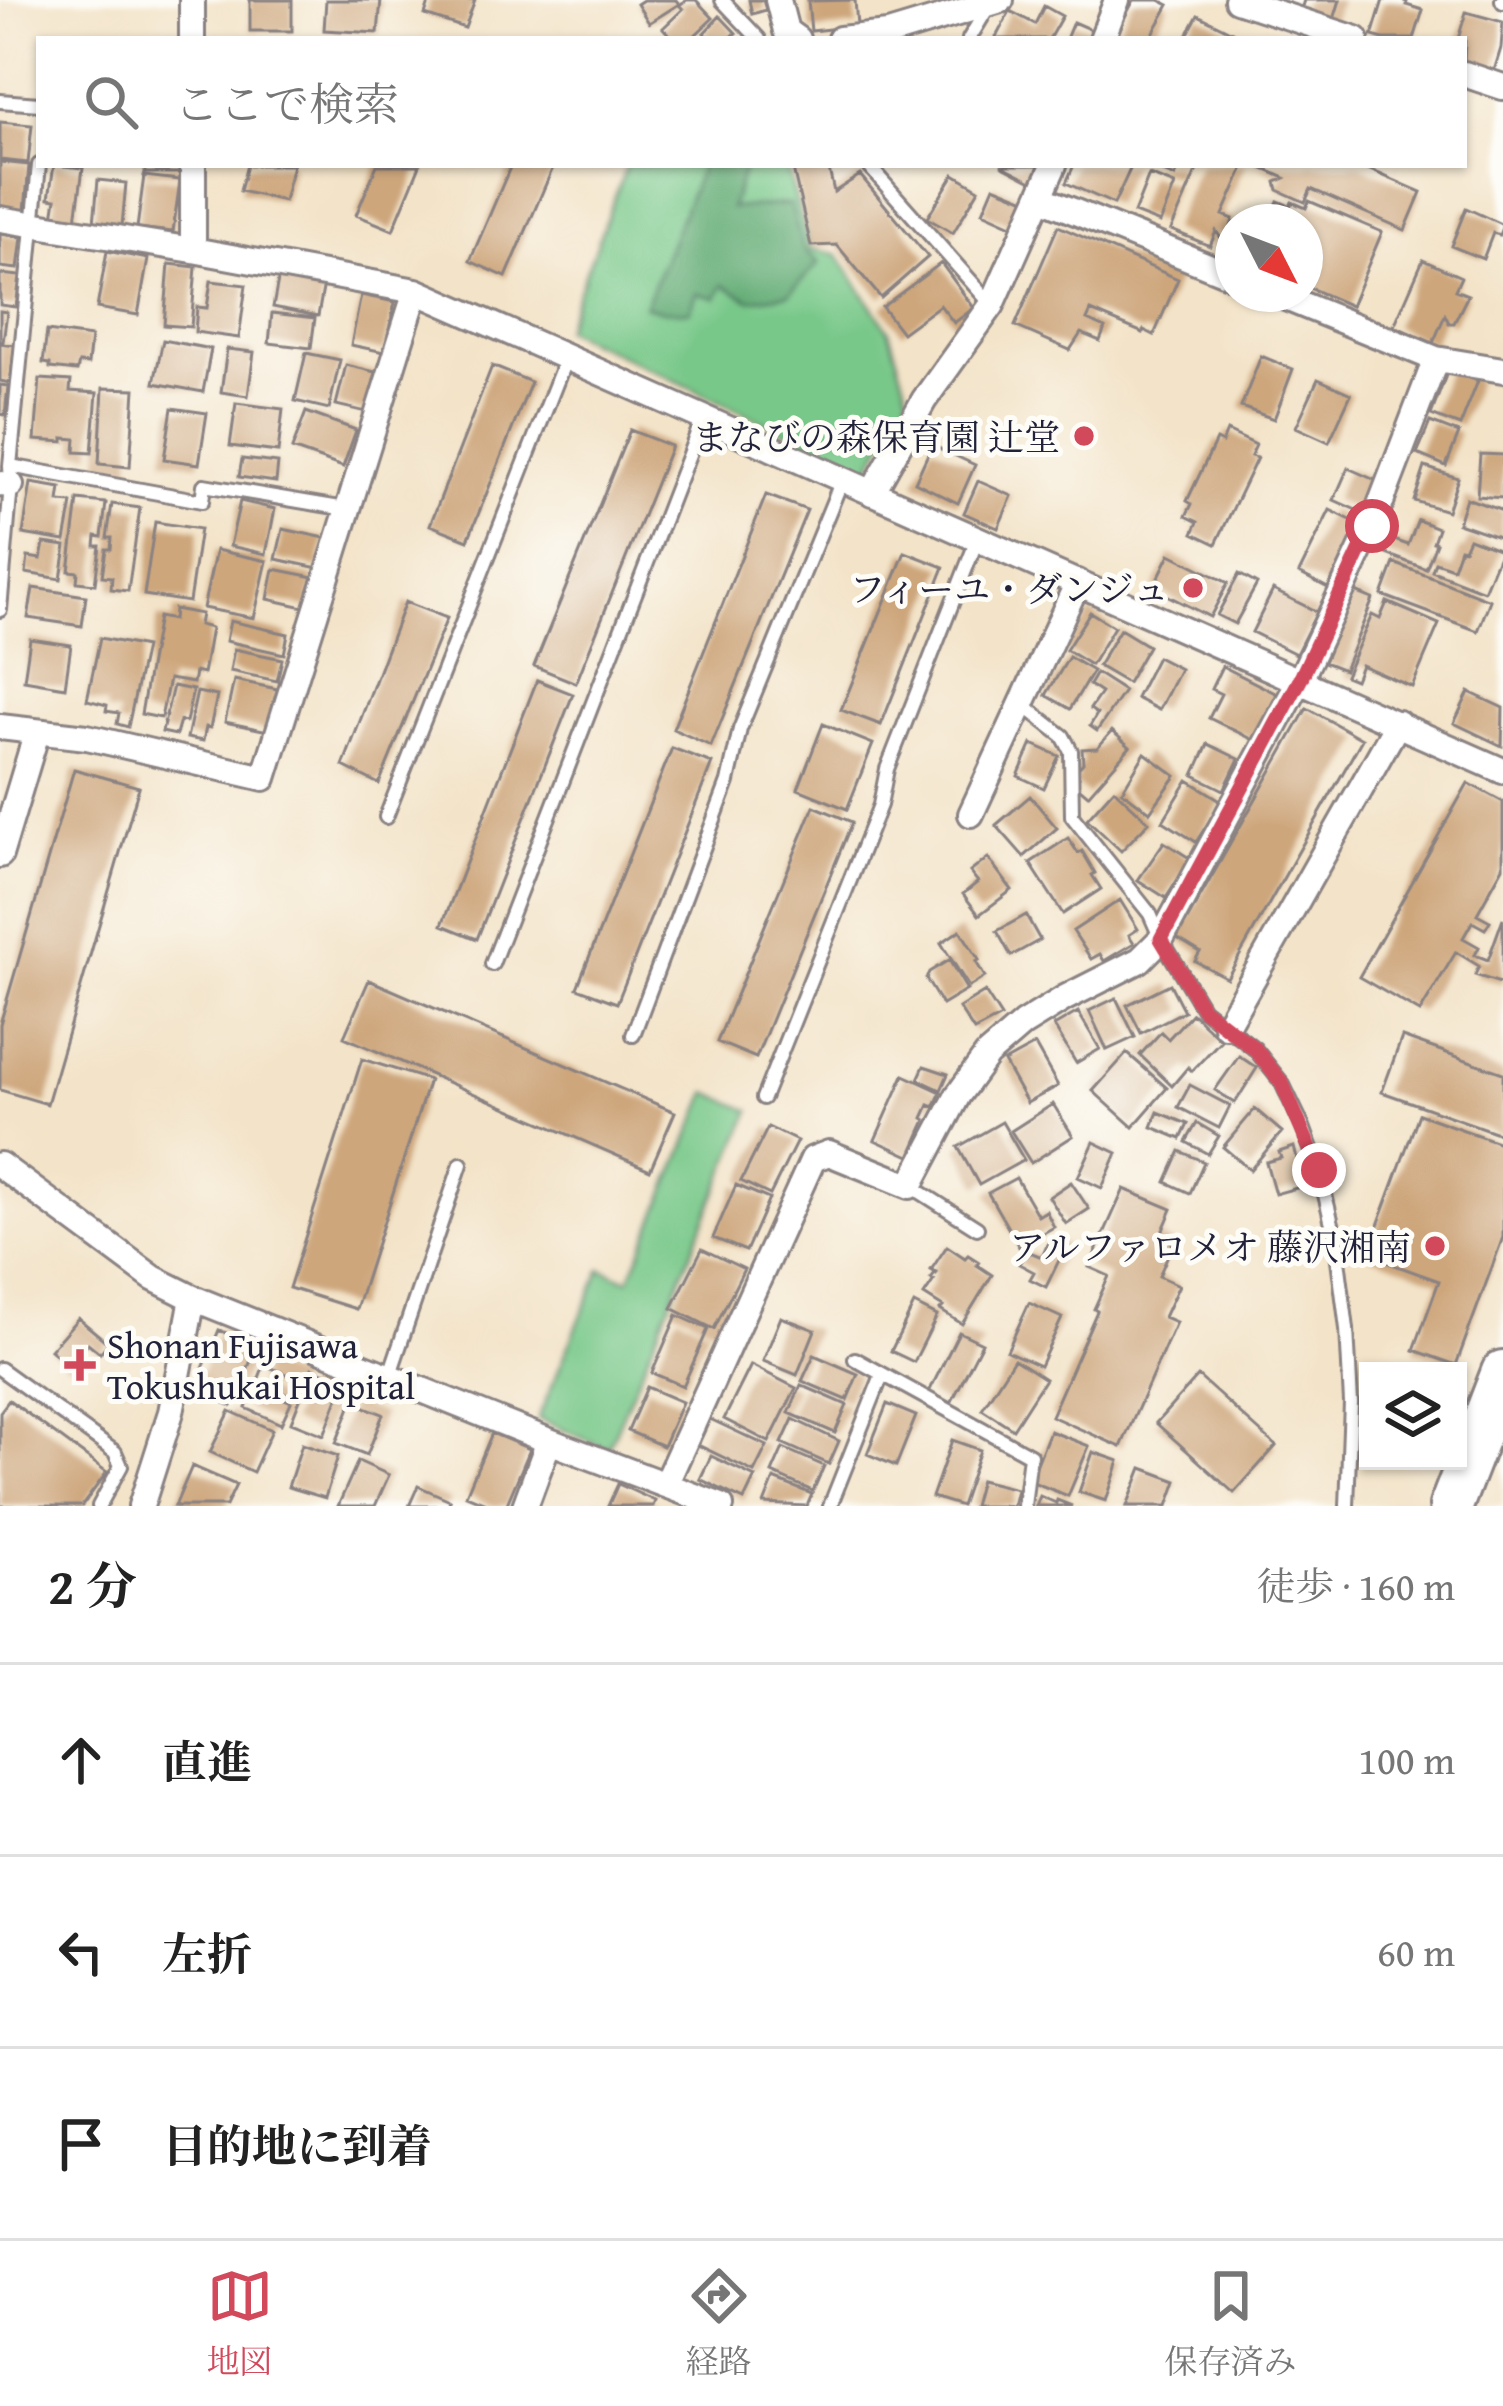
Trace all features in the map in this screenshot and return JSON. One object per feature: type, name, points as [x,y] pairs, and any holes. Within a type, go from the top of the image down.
[{"type":"highway","points":[[1451,1506],[1503,1372]]},
{"type":"street","points":[[192,0],[192,36]]},
{"type":"street","points":[[778,0],[786,31],[792,36]]},
{"type":"street","points":[[1103,36],[1117,0]]},
{"type":"street","points":[[1237,0],[1347,36]]},
{"type":"street","points":[[869,36],[996,2]]},
{"type":"street","points":[[1467,75],[1503,87]]},
{"type":"street","points":[[193,168],[193,250]]},
{"type":"street","points":[[872,493],[925,400],[992,305],[1053,168]]},
{"type":"street","points":[[1041,199],[1215,269]]},
{"type":"street","points":[[0,220],[416,291],[1503,771]]},
{"type":"street","points":[[0,727],[87,736],[264,778],[416,291]]},
{"type":"street","points":[[1320,312],[1436,359],[1503,370]]},
{"type":"street","points":[[665,1485],[813,1159],[830,1153],[910,1186],[958,1095],[987,1055],[1023,1024],[1140,960],[1161,939],[1300,680],[1372,526],[1436,359]]},
{"type":"street","points":[[971,814],[1078,582]]},
{"type":"street","points":[[1226,1026],[1398,723]]},
{"type":"street","points":[[0,856],[37,732]]},
{"type":"street","points":[[0,1165],[154,1278],[193,1298],[721,1506]]},
{"type":"street","points":[[141,1506],[171,1412],[193,1298]]},
{"type":"street","points":[[525,1506],[549,1441]]},
{"type":"lane","points":[[722,0],[756,36]]},
{"type":"lane","points":[[971,36],[996,2]]},
{"type":"lane","points":[[0,101],[36,104]]},
{"type":"lane","points":[[0,610],[7,479],[39,168]]},
{"type":"lane","points":[[871,168],[992,305]]},
{"type":"lane","points":[[386,817],[566,357]]},
{"type":"lane","points":[[492,964],[703,418]]},
{"type":"lane","points":[[7,479],[202,501],[204,484],[346,509]]},
{"type":"lane","points":[[633,1035],[728,782],[740,729],[842,480]]},
{"type":"lane","points":[[763,1098],[880,805],[887,769],[976,540]]},
{"type":"lane","points":[[1022,704],[1063,736],[1071,751],[1072,816],[1150,914],[1203,1009],[1255,1049],[1282,1083],[1319,1170],[1335,1236],[1347,1329],[1352,1403],[1347,1506]]},
{"type":"lane","points":[[389,1377],[461,1164]]},
{"type":"lane","points":[[910,1186],[977,1228]]},
{"type":"lane","points":[[855,1359],[1030,1455],[1024,1506]]},
{"type":"lane","points":[[0,1370],[116,1452],[121,1466],[99,1506]]},
{"type":"lane","points":[[830,1506],[882,1375]]},
{"type":"green space","points":[[626,168],[787,168],[810,249],[837,254],[889,331],[909,398],[868,470],[564,329]]},
{"type":"green space","points":[[701,168],[744,168],[731,208],[790,204],[803,248],[819,263],[789,294],[750,300],[723,285],[716,298],[697,293],[690,311],[645,306]]},
{"type":"green space","points":[[708,1092],[751,1111],[608,1449],[538,1419],[601,1269],[629,1280]]},
{"type":"building","points":[[250,0],[292,0],[292,31],[250,31]]},
{"type":"building","points":[[326,0],[381,0],[378,33],[324,30]]},
{"type":"building","points":[[430,0],[475,0],[465,28],[425,15]]},
{"type":"building","points":[[676,0],[679,4],[649,23],[637,4]]},
{"type":"building","points":[[696,0],[713,18],[694,36],[670,36],[663,28],[683,9],[679,5]]},
{"type":"building","points":[[749,0],[763,0],[766,10],[752,14]]},
{"type":"building","points":[[855,0],[857,26],[811,31],[808,1]]},
{"type":"building","points":[[1134,0],[1169,5],[1152,36],[1115,36]]},
{"type":"building","points":[[1304,0],[1340,0],[1332,26],[1299,16]]},
{"type":"building","points":[[1383,0],[1401,0],[1423,10],[1415,36],[1372,36]]},
{"type":"building","points":[[1044,6],[1062,16],[1051,36],[997,36],[1010,11],[1035,24]]},
{"type":"building","points":[[1466,12],[1503,22],[1494,71],[1467,64],[1467,36],[1459,36]]},
{"type":"building","points":[[1198,15],[1236,34],[1235,36],[1187,36]]},
{"type":"building","points":[[720,16],[736,33],[707,36],[704,33]]},
{"type":"building","points":[[1073,22],[1094,31],[1092,36],[1067,36]]},
{"type":"building","points":[[0,122],[32,125],[28,163],[0,160]]},
{"type":"building","points":[[0,162],[29,165],[25,210],[0,207]]},
{"type":"building","points":[[54,168],[83,168],[76,220],[53,217],[56,199],[49,198]]},
{"type":"building","points":[[145,168],[179,168],[179,173],[145,173]]},
{"type":"building","points":[[246,168],[292,168],[284,201],[240,191]]},
{"type":"building","points":[[376,168],[419,168],[393,230],[356,215]]},
{"type":"building","points":[[510,168],[553,168],[506,277],[470,261]]},
{"type":"building","points":[[793,168],[829,168],[834,192],[860,175],[928,257],[881,298],[837,245],[811,246]]},
{"type":"building","points":[[1007,168],[1038,168],[1032,181]]},
{"type":"building","points":[[1073,168],[1131,168],[1114,204],[1066,183]]},
{"type":"building","points":[[1154,168],[1179,168],[1175,177]]},
{"type":"building","points":[[1198,168],[1244,168],[1228,204],[1215,204],[1210,246],[1171,230]]},
{"type":"building","points":[[1262,168],[1366,168],[1421,192],[1405,230],[1311,189],[1305,202],[1278,190],[1276,182],[1285,178]]},
{"type":"building","points":[[954,174],[979,189],[953,233],[927,218]]},
{"type":"building","points":[[1149,175],[1175,185],[1160,223],[1134,213]]},
{"type":"building","points":[[144,176],[180,180],[173,232],[137,228]]},
{"type":"building","points":[[98,180],[126,183],[122,226],[94,223]]},
{"type":"building","points":[[994,186],[1026,199],[1014,226],[983,212]]},
{"type":"building","points":[[1323,207],[1382,232],[1351,306],[1323,294]]},
{"type":"building","points":[[1466,208],[1503,225],[1499,235],[1493,233],[1483,259],[1451,246]]},
{"type":"building","points":[[1058,226],[1178,279],[1154,335],[1091,311],[1087,320],[1105,328],[1100,341],[1081,333],[1070,350],[1015,326]]},
{"type":"building","points":[[0,234],[22,237],[18,269],[0,267]]},
{"type":"building","points":[[107,251],[148,259],[138,315],[97,308]]},
{"type":"building","points":[[1423,260],[1461,277],[1455,290],[1468,295],[1454,323],[1445,315],[1433,343],[1394,326]]},
{"type":"building","points":[[941,263],[974,308],[954,323],[940,305],[902,333],[882,307]]},
{"type":"building","points":[[169,264],[196,267],[191,327],[164,325]]},
{"type":"building","points":[[0,274],[20,276],[16,307],[0,305]]},
{"type":"building","points":[[279,275],[324,283],[318,316],[273,307]]},
{"type":"building","points":[[211,281],[246,285],[239,338],[195,332],[197,307],[207,308]]},
{"type":"building","points":[[361,295],[395,302],[384,352],[351,345]]},
{"type":"building","points":[[0,311],[7,312],[3,342],[0,342]]},
{"type":"building","points":[[272,313],[315,318],[311,348],[269,343]]},
{"type":"building","points":[[47,331],[91,337],[88,364],[79,363],[77,371],[43,363]]},
{"type":"building","points":[[163,340],[211,349],[203,392],[154,383]]},
{"type":"building","points":[[0,343],[15,345],[10,383],[0,381]]},
{"type":"building","points":[[227,349],[254,352],[248,396],[221,392]]},
{"type":"building","points":[[306,353],[340,360],[329,409],[295,401]]},
{"type":"building","points":[[1261,356],[1293,369],[1274,419],[1241,407]]},
{"type":"building","points":[[346,365],[376,372],[366,412],[336,405]]},
{"type":"building","points":[[492,366],[531,382],[468,540],[430,525]]},
{"type":"building","points":[[1448,370],[1478,381],[1460,426],[1431,415]]},
{"type":"building","points":[[40,379],[71,381],[70,391],[97,393],[92,453],[75,452],[76,439],[35,440]]},
{"type":"building","points":[[1318,379],[1351,394],[1329,442],[1296,427]]},
{"type":"building","points":[[0,385],[8,386],[5,415],[0,414]]},
{"type":"building","points":[[103,388],[135,389],[130,467],[99,464]]},
{"type":"building","points":[[236,403],[283,409],[278,452],[230,446]]},
{"type":"building","points":[[172,408],[207,413],[199,464],[164,459]]},
{"type":"building","points":[[306,412],[356,430],[343,467],[292,449]]},
{"type":"building","points":[[1430,422],[1459,433],[1446,466],[1417,454]]},
{"type":"building","points":[[630,430],[671,446],[576,683],[534,666]]},
{"type":"building","points":[[1227,431],[1256,445],[1251,456],[1257,458],[1216,544],[1193,533],[1198,522],[1186,516],[1192,504],[1187,501],[1216,440],[1222,443]]},
{"type":"building","points":[[932,445],[975,465],[958,503],[915,482]]},
{"type":"building","points":[[1480,454],[1503,455],[1503,498],[1477,496]]},
{"type":"building","points":[[242,459],[278,463],[276,482],[239,477]]},
{"type":"building","points":[[1425,467],[1458,478],[1447,511],[1414,501]]},
{"type":"building","points":[[1348,468],[1377,481],[1363,513],[1334,500]]},
{"type":"building","points":[[978,481],[1012,496],[998,528],[964,513]]},
{"type":"building","points":[[31,483],[61,488],[59,502],[72,503],[65,541],[23,534]]},
{"type":"building","points":[[766,495],[807,510],[711,746],[673,729]]},
{"type":"building","points":[[1466,498],[1503,511],[1501,538],[1458,523]]},
{"type":"building","points":[[78,500],[106,503],[102,537],[96,536],[95,546],[100,546],[95,584],[77,582],[78,572],[69,571]]},
{"type":"building","points":[[240,501],[275,509],[266,554],[230,546]]},
{"type":"building","points":[[112,504],[140,508],[128,591],[111,589],[112,577],[102,576],[106,549],[111,549],[112,538],[107,538]]},
{"type":"building","points":[[1330,510],[1359,524],[1328,588],[1299,573]]},
{"type":"building","points":[[1418,520],[1438,528],[1426,569],[1381,552],[1386,537],[1408,545]]},
{"type":"building","points":[[155,522],[200,529],[189,602],[144,595]]},
{"type":"building","points":[[283,529],[325,538],[318,568],[276,559]]},
{"type":"building","points":[[1469,538],[1501,550],[1484,591],[1432,571],[1435,562],[1453,568]]},
{"type":"building","points":[[44,543],[66,546],[61,579],[26,573],[28,557],[41,559]]},
{"type":"building","points":[[216,550],[267,561],[254,618],[203,608]]},
{"type":"building","points":[[905,552],[944,567],[881,725],[841,710]]},
{"type":"building","points":[[1170,554],[1228,583],[1210,617],[1153,588]]},
{"type":"building","points":[[1394,563],[1490,600],[1478,631],[1382,595]]},
{"type":"building","points":[[274,569],[314,577],[308,608],[268,599]]},
{"type":"building","points":[[1239,574],[1257,584],[1235,624],[1217,615]]},
{"type":"building","points":[[33,588],[86,596],[82,626],[28,618]]},
{"type":"building","points":[[1273,590],[1317,612],[1296,654],[1252,632]]},
{"type":"building","points":[[1353,591],[1373,599],[1344,670],[1324,662]]},
{"type":"building","points":[[405,602],[447,618],[379,784],[343,766]]},
{"type":"building","points":[[1387,602],[1439,624],[1412,687],[1361,665],[1355,680],[1345,676],[1372,615],[1380,619]]},
{"type":"building","points":[[174,609],[201,614],[199,625],[211,628],[203,674],[195,672],[193,683],[169,679],[161,718],[141,714],[158,617],[173,620]]},
{"type":"building","points":[[1090,612],[1114,627],[1091,665],[1066,650]]},
{"type":"building","points":[[230,621],[288,634],[284,654],[226,641]]},
{"type":"building","points":[[1120,629],[1148,646],[1127,683],[1098,666]]},
{"type":"building","points":[[100,638],[145,647],[128,727],[117,724],[119,713],[106,711],[107,705],[87,700]]},
{"type":"building","points":[[30,639],[71,645],[65,687],[24,680]]},
{"type":"building","points":[[234,649],[282,659],[277,681],[230,671]]},
{"type":"building","points":[[1069,657],[1093,671],[1070,709],[1046,695]]},
{"type":"building","points":[[1157,657],[1180,669],[1159,710],[1136,698]]},
{"type":"building","points":[[1222,666],[1277,694],[1254,740],[1209,718],[1221,694],[1211,689]]},
{"type":"building","points":[[1096,673],[1124,691],[1097,731],[1090,726],[1097,714],[1090,709],[1101,693],[1089,685]]},
{"type":"building","points":[[234,680],[277,689],[268,731],[225,722]]},
{"type":"building","points":[[537,680],[573,694],[477,939],[442,925]]},
{"type":"building","points":[[173,686],[193,690],[186,722],[180,721],[176,735],[162,732]]},
{"type":"building","points":[[197,692],[217,696],[203,741],[187,738]]},
{"type":"building","points":[[1469,692],[1503,708],[1502,746],[1454,723]]},
{"type":"building","points":[[1307,708],[1362,739],[1227,978],[1195,961],[1200,952],[1177,938]]},
{"type":"building","points":[[823,724],[873,744],[847,809],[798,789]]},
{"type":"building","points":[[1112,731],[1130,747],[1088,795],[1074,783],[1079,777],[1074,773],[1083,763],[1082,749],[1097,748]]},
{"type":"building","points":[[1032,744],[1059,756],[1044,788],[1018,776]]},
{"type":"building","points":[[1208,744],[1239,759],[1224,790],[1194,775]]},
{"type":"building","points":[[672,748],[712,763],[617,1003],[577,988]]},
{"type":"building","points":[[1145,753],[1176,776],[1150,812],[1122,791]]},
{"type":"building","points":[[74,769],[139,787],[47,1104],[0,1090],[0,1024]]},
{"type":"building","points":[[1188,780],[1222,801],[1196,842],[1163,821]]},
{"type":"building","points":[[1468,783],[1503,802],[1503,867],[1477,914],[1490,921],[1485,929],[1472,922],[1463,938],[1479,947],[1475,955],[1488,960],[1503,918],[1503,984],[1475,975],[1479,966],[1456,952],[1420,1012],[1359,977]]},
{"type":"building","points":[[1114,789],[1149,822],[1121,851],[1087,819]]},
{"type":"building","points":[[1030,796],[1057,828],[1024,857],[996,825]]},
{"type":"building","points":[[814,806],[852,822],[756,1058],[717,1042]]},
{"type":"building","points":[[1068,838],[1078,853],[1082,851],[1101,889],[1063,914],[1030,863]]},
{"type":"building","points":[[1164,842],[1191,859],[1166,898],[1138,880]]},
{"type":"building","points":[[988,858],[1012,890],[979,915],[963,894],[978,882],[970,872]]},
{"type":"building","points":[[1120,900],[1138,929],[1129,935],[1134,943],[1104,961],[1100,954],[1091,959],[1073,931]]},
{"type":"building","points":[[1026,915],[1040,940],[1011,956],[997,931]]},
{"type":"building","points":[[960,930],[985,977],[969,987],[941,943]]},
{"type":"building","points":[[949,960],[967,990],[942,1005],[926,979]]},
{"type":"building","points":[[369,980],[675,1112],[650,1170],[344,1037]]},
{"type":"building","points":[[1170,984],[1184,1011],[1141,1033],[1127,1005]]},
{"type":"building","points":[[985,992],[1001,1017],[974,1031],[959,1008]]},
{"type":"building","points":[[1116,998],[1135,1037],[1107,1050],[1089,1011]]},
{"type":"building","points":[[1078,1012],[1100,1049],[1076,1063],[1054,1026]]},
{"type":"building","points":[[1192,1013],[1221,1040],[1172,1086],[1140,1055],[1161,1032],[1168,1039]]},
{"type":"building","points":[[1402,1037],[1503,1073],[1503,1135],[1382,1092]]},
{"type":"building","points":[[1035,1045],[1058,1086],[1027,1103],[1004,1062]]},
{"type":"building","points":[[1127,1053],[1167,1088],[1133,1127],[1093,1091]]},
{"type":"building","points":[[1239,1056],[1257,1068],[1235,1103],[1215,1090]]},
{"type":"building","points":[[362,1059],[429,1080],[356,1309],[289,1288]]},
{"type":"building","points":[[924,1066],[948,1074],[941,1090],[918,1079]]},
{"type":"building","points":[[904,1075],[941,1092],[934,1107],[929,1105],[910,1156],[875,1140]]},
{"type":"building","points":[[1190,1085],[1230,1106],[1219,1128],[1178,1107]]},
{"type":"building","points":[[1053,1104],[1073,1136],[1031,1163],[1011,1131]]},
{"type":"building","points":[[1255,1109],[1282,1132],[1250,1170],[1223,1147]]},
{"type":"building","points":[[1158,1112],[1188,1124],[1181,1139],[1152,1127]]},
{"type":"building","name":"アルファロメオ 藤沢湘南","points":[[1419,1114],[1503,1144],[1503,1237],[1457,1362],[1414,1350],[1439,1281],[1367,1255]]},
{"type":"building","points":[[1002,1122],[1024,1160],[979,1185],[958,1147]]},
{"type":"building","points":[[1197,1123],[1219,1136],[1208,1154],[1186,1142]]},
{"type":"building","points":[[768,1127],[797,1141],[770,1195],[741,1181]]},
{"type":"building","points":[[1094,1142],[1117,1153],[1102,1188],[1078,1177]]},
{"type":"building","points":[[1294,1147],[1304,1186],[1275,1194],[1266,1162]]},
{"type":"building","points":[[1180,1151],[1204,1162],[1190,1193],[1166,1182]]},
{"type":"building","points":[[1016,1178],[1038,1216],[1046,1211],[1054,1227],[1019,1247],[988,1193]]},
{"type":"building","points":[[1071,1182],[1089,1209],[1066,1224],[1049,1197]]},
{"type":"building","points":[[736,1185],[769,1199],[746,1251],[713,1238]]},
{"type":"building","points":[[1124,1189],[1172,1209],[1160,1237],[1173,1243],[1159,1276],[1179,1285],[1164,1317],[1176,1322],[1121,1447],[1051,1416],[1109,1276],[1089,1267]]},
{"type":"building","points":[[1050,1238],[1066,1246],[1046,1287],[1030,1279],[1034,1272],[1019,1264],[1030,1252],[1042,1257]]},
{"type":"building","points":[[947,1246],[979,1262],[992,1275],[962,1324],[924,1295],[936,1273],[931,1270]]},
{"type":"building","points":[[702,1249],[744,1269],[714,1329],[672,1308]]},
{"type":"building","points":[[1029,1303],[1062,1318],[1040,1366],[1007,1351]]},
{"type":"building","points":[[914,1304],[937,1316],[914,1362],[891,1351]]},
{"type":"building","points":[[677,1315],[708,1329],[683,1386],[652,1373]]},
{"type":"building","points":[[781,1317],[815,1330],[797,1375],[763,1361]]},
{"type":"building","points":[[78,1318],[108,1343],[100,1353],[88,1343],[69,1366],[50,1350]]},
{"type":"building","points":[[219,1330],[257,1346],[232,1406],[194,1390]]},
{"type":"building","points":[[959,1332],[982,1343],[950,1405],[928,1394]]},
{"type":"building","points":[[814,1355],[858,1374],[847,1400],[802,1381]]},
{"type":"building","points":[[1014,1359],[1045,1379],[1013,1429],[982,1409]]},
{"type":"building","points":[[264,1365],[300,1379],[293,1397],[257,1383]]},
{"type":"building","points":[[751,1365],[796,1388],[769,1442],[724,1419]]},
{"type":"building","points":[[312,1368],[345,1380],[324,1435],[291,1422]]},
{"type":"building","points":[[1198,1376],[1276,1446],[1234,1493],[1156,1423]]},
{"type":"building","points":[[801,1385],[847,1405],[835,1433],[789,1413]]},
{"type":"building","points":[[256,1386],[291,1402],[281,1424],[246,1408]]},
{"type":"building","points":[[647,1387],[682,1402],[663,1446],[628,1431]]},
{"type":"building","points":[[9,1400],[107,1472],[82,1506],[0,1506],[0,1412]]},
{"type":"building","points":[[352,1402],[383,1414],[367,1455],[336,1443]]},
{"type":"building","points":[[887,1404],[916,1416],[896,1466],[867,1454]]},
{"type":"building","points":[[230,1411],[272,1430],[253,1472],[210,1452]]},
{"type":"building","points":[[710,1419],[767,1446],[754,1472],[698,1445]]},
{"type":"building","points":[[793,1419],[839,1441],[829,1464],[782,1443]]},
{"type":"building","points":[[1050,1431],[1089,1446],[1068,1496],[1030,1481]]},
{"type":"building","points":[[492,1433],[530,1449],[506,1506],[466,1495]]},
{"type":"building","points":[[952,1440],[980,1450],[961,1506],[932,1497]]},
{"type":"building","points":[[302,1444],[338,1456],[325,1498],[288,1487]]},
{"type":"building","points":[[783,1448],[824,1466],[813,1491],[772,1473]]},
{"type":"building","points":[[1093,1452],[1119,1461],[1106,1501],[1079,1492]]},
{"type":"building","points":[[711,1456],[755,1477],[744,1500],[700,1479]]},
{"type":"building","points":[[358,1461],[389,1475],[375,1506],[338,1506]]},
{"type":"building","points":[[192,1466],[236,1485],[226,1506],[175,1506]]},
{"type":"building","points":[[1142,1468],[1177,1481],[1168,1506],[1127,1506]]},
{"type":"building","points":[[774,1479],[812,1494],[807,1506],[764,1504]]},
{"type":"building","points":[[980,1480],[1017,1489],[1013,1506],[973,1506]]},
{"type":"building","points":[[618,1484],[655,1501],[653,1506],[608,1506]]},
{"type":"building","points":[[418,1486],[450,1500],[448,1506],[409,1506]]},
{"type":"building","points":[[1040,1496],[1056,1503],[1072,1506],[1036,1506]]},
{"type":"place","name":"まなびの森保育園 辻堂","points":[[1084,436]]},
{"type":"place","name":"フィーユ・ダンジュ","points":[[1193,588]]},
{"type":"place","name":"アルファロメオ 藤沢湘南","points":[[1435,1246]]},
{"type":"place","name":"Shonan Fujisawa Tokushukai Hospital","points":[[80,1365]]},
{"type":"route","points":[[1319,1170],[1282,1083],[1255,1049],[1203,1009],[1161,939],[1300,680],[1372,526]]}]
